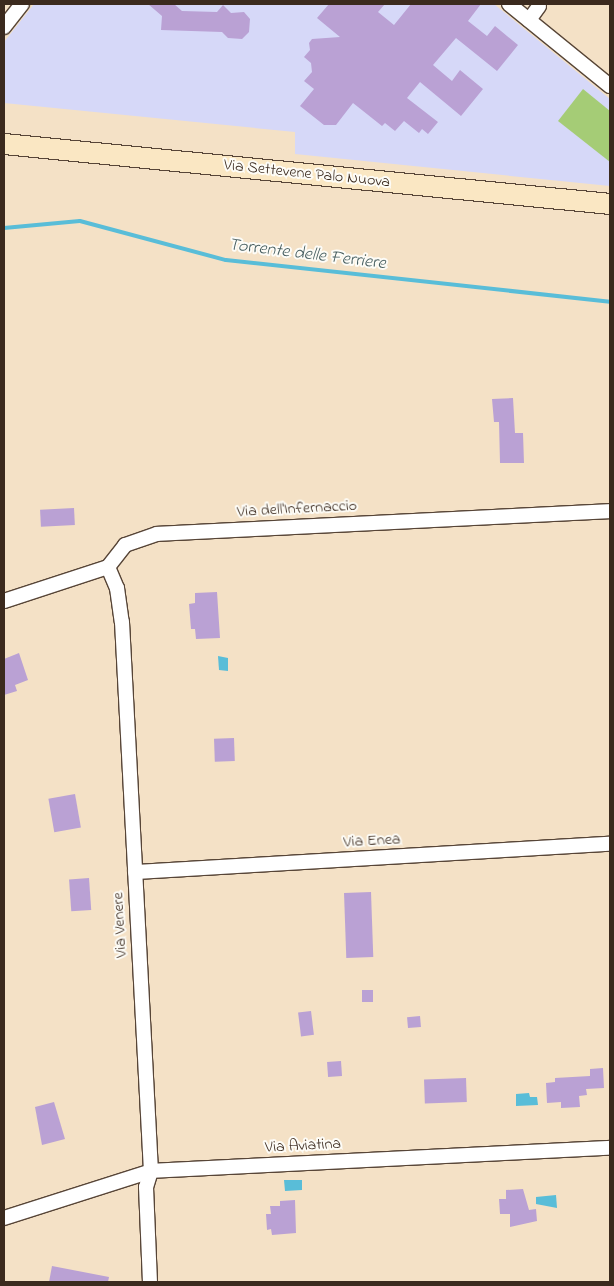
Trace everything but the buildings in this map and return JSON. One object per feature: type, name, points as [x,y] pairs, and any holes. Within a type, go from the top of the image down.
[{"type":"main road","name":"Via Settevene Palo Nuova","points":[[4,144],[610,204]]},
{"type":"street","points":[[4,27],[22,4]]},
{"type":"street","points":[[509,4],[610,86]]},
{"type":"street","points":[[529,20],[539,6]]},
{"type":"street","name":"Via dell'Infernaccio","points":[[108,567],[126,545],[157,534],[610,511]]},
{"type":"street","points":[[4,601],[108,567]]},
{"type":"street","name":"Via Venere","points":[[108,567],[117,588],[121,615],[151,1171],[146,1188],[150,1282]]},
{"type":"street","name":"Via Enea","points":[[135,872],[610,844]]},
{"type":"street","name":"Via Aviatina","points":[[4,1218],[151,1171],[610,1148]]},
{"type":"shaded area","points":[[34,4],[494,4],[610,99],[610,186],[295,154],[295,132],[4,103],[4,42]]},
{"type":"green space","points":[[583,89],[610,111],[610,162],[558,121]]},
{"type":"water","points":[[218,656],[228,658],[228,671],[219,670]]},
{"type":"water","points":[[529,1093],[530,1097],[537,1097],[538,1105],[516,1106],[516,1094]]},
{"type":"water","points":[[284,1180],[302,1180],[302,1190],[285,1191]]},
{"type":"water","points":[[556,1195],[557,1208],[536,1204],[536,1197]]},
{"type":"waterway","name":"Torrente delle Ferriere","points":[[4,228],[80,221],[226,260],[610,302]]}]
